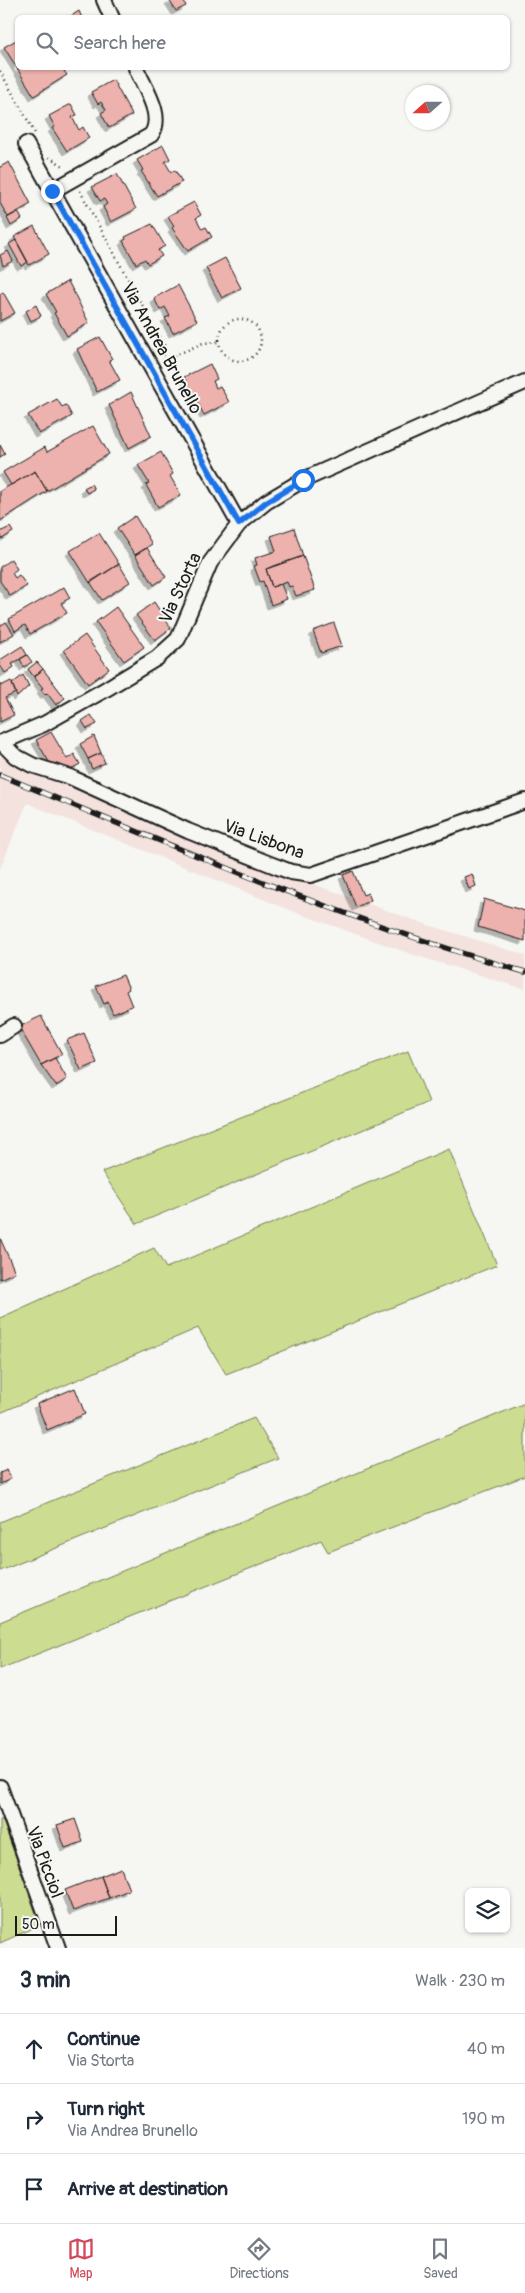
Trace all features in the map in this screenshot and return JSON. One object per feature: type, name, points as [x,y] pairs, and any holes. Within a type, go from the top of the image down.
[{"type":"street","points":[[104,0],[111,15]]},
{"type":"street","points":[[52,191],[151,135],[157,123],[156,113],[137,70]]},
{"type":"street","name":"Via Andrea Brunello","points":[[33,143],[52,191],[239,524]]},
{"type":"street","name":"Via Storta","points":[[1,743],[44,724],[106,689],[157,658],[178,639],[210,563],[239,524],[266,502],[303,480],[525,382]]},
{"type":"street","name":"Via Lisbona","points":[[1,743],[12,754],[32,766],[70,777],[188,831],[270,864],[291,872],[311,875],[525,800]]},
{"type":"street","points":[[0,1035],[14,1026]]},
{"type":"street","name":"Via Picciol","points":[[0,1787],[58,1948]]},
{"type":"path","points":[[0,71],[33,143]]},
{"type":"path","points":[[48,156],[65,167],[74,178],[164,345],[164,362],[203,342],[219,342]]},
{"type":"path","points":[[239,319],[247,320],[254,324],[260,331],[262,339],[256,354],[242,362],[226,356],[221,350],[219,342],[224,326],[239,319]]},
{"type":"shaded area","points":[[0,756],[307,882],[422,923],[525,955],[525,989],[411,954],[295,912],[27,803],[0,869]]},
{"type":"green space","points":[[408,1051],[429,1102],[137,1224],[102,1172]]},
{"type":"green space","points":[[449,1149],[497,1265],[226,1374],[198,1328],[0,1413],[0,1318],[154,1248],[166,1268]]},
{"type":"green space","points":[[525,1403],[525,1476],[328,1552],[321,1540],[0,1669],[0,1622]]},
{"type":"green space","points":[[254,1418],[278,1458],[0,1571],[0,1522]]},
{"type":"green space","points":[[2,1819],[40,1925],[0,1943],[0,1820]]},
{"type":"building","points":[[169,0],[183,0],[186,6],[176,11]]},
{"type":"building","points":[[79,11],[81,15],[73,15]]},
{"type":"building","points":[[15,41],[15,65],[4,47]]},
{"type":"building","points":[[18,70],[63,70],[67,75],[34,96]]},
{"type":"building","points":[[113,80],[132,115],[109,128],[101,113],[106,110],[101,102],[98,104],[91,92]]},
{"type":"building","points":[[71,104],[77,115],[72,117],[79,130],[83,127],[89,138],[67,151],[52,128],[55,127],[49,116]]},
{"type":"building","points":[[163,145],[170,159],[165,162],[171,172],[175,170],[182,182],[157,196],[141,171],[143,170],[137,160]]},
{"type":"building","points":[[9,162],[31,204],[8,217],[0,203],[0,167]]},
{"type":"building","points":[[117,174],[136,209],[111,222],[103,207],[107,204],[104,199],[100,201],[92,187]]},
{"type":"building","points":[[194,202],[201,215],[196,218],[202,229],[206,227],[212,237],[188,251],[172,228],[174,226],[168,216]]},
{"type":"building","points":[[18,212],[22,219],[11,226],[7,218]]},
{"type":"building","points":[[152,224],[165,246],[158,250],[162,256],[148,264],[145,259],[136,264],[123,241],[126,239],[125,237]]},
{"type":"building","points":[[34,226],[49,254],[29,265],[14,237]]},
{"type":"building","points":[[16,240],[28,262],[21,266],[9,244]]},
{"type":"building","points":[[8,251],[13,261],[3,266],[0,255]]},
{"type":"building","points":[[225,258],[241,288],[222,298],[206,268]]},
{"type":"building","points":[[68,281],[89,323],[67,336],[46,294]]},
{"type":"building","points":[[178,285],[197,321],[173,333],[165,318],[170,316],[165,307],[160,310],[154,298]]},
{"type":"building","points":[[3,292],[15,313],[0,321],[0,294]]},
{"type":"building","points":[[36,305],[41,316],[31,321],[26,311]]},
{"type":"building","points":[[100,337],[112,359],[109,360],[120,380],[97,392],[77,349]]},
{"type":"building","points":[[210,364],[217,379],[213,381],[216,388],[220,386],[229,402],[204,415],[184,377]]},
{"type":"building","points":[[131,392],[151,436],[129,448],[109,405]]},
{"type":"building","points":[[57,399],[62,407],[66,405],[72,416],[39,434],[28,415]]},
{"type":"building","points":[[93,426],[109,454],[47,491],[35,471],[11,485],[3,472],[45,447],[47,452]]},
{"type":"building","points":[[0,445],[5,454],[0,457]]},
{"type":"building","points":[[161,452],[173,474],[170,476],[181,495],[158,507],[146,485],[149,483],[138,465]]},
{"type":"building","points":[[35,471],[47,491],[0,521],[0,491]]},
{"type":"building","points":[[91,484],[94,489],[87,493],[84,488]]},
{"type":"building","points":[[135,516],[152,544],[135,555],[117,528]]},
{"type":"building","points":[[10,527],[13,532],[2,539],[0,532]]},
{"type":"building","points":[[294,528],[303,556],[266,569],[272,587],[281,584],[287,599],[271,605],[263,581],[260,582],[254,566],[257,565],[255,558],[276,551],[271,536]]},
{"type":"building","points":[[99,533],[119,564],[90,583],[70,551]]},
{"type":"building","points":[[147,548],[166,577],[154,585],[135,555]]},
{"type":"building","points":[[303,556],[315,590],[296,596],[292,586],[289,587],[287,582],[272,587],[266,569]]},
{"type":"building","points":[[11,559],[17,569],[12,573],[15,578],[19,575],[27,586],[10,596],[0,581],[0,567]]},
{"type":"building","points":[[119,564],[130,582],[102,600],[90,582]]},
{"type":"building","points":[[64,587],[70,598],[61,603],[67,613],[30,634],[25,625],[15,631],[9,619]]},
{"type":"building","points":[[154,602],[171,628],[155,640],[136,615]]},
{"type":"building","points":[[116,607],[144,647],[124,661],[96,622]]},
{"type":"building","points":[[6,622],[14,634],[0,642],[0,626]]},
{"type":"building","points":[[334,623],[342,646],[321,653],[313,631]]},
{"type":"building","points":[[85,635],[109,669],[88,684],[64,650]]},
{"type":"building","points":[[22,646],[27,655],[12,664],[14,667],[5,673],[0,665],[0,660]]},
{"type":"building","points":[[27,655],[32,662],[24,667],[20,659]]},
{"type":"building","points":[[37,662],[43,669],[34,677],[28,669]]},
{"type":"building","points":[[43,669],[65,698],[56,705],[47,693],[45,695],[41,689],[43,688],[34,677]]},
{"type":"building","points":[[23,675],[29,686],[17,697],[12,684]]},
{"type":"building","points":[[11,681],[16,693],[5,698],[14,715],[0,722],[0,684],[1,686]]},
{"type":"building","points":[[91,715],[97,724],[87,729],[82,721]]},
{"type":"building","points":[[51,732],[67,759],[74,754],[80,764],[58,777],[36,740]]},
{"type":"building","points":[[94,736],[101,753],[88,759],[80,744]]},
{"type":"building","points":[[101,753],[105,763],[92,769],[88,759]]},
{"type":"building","points":[[353,871],[363,895],[368,893],[371,900],[356,907],[343,875]]},
{"type":"building","points":[[472,874],[476,886],[469,889],[464,877]]},
{"type":"building","points":[[484,899],[525,911],[525,941],[478,927]]},
{"type":"building","points":[[123,975],[129,989],[126,991],[132,1006],[113,1014],[108,1002],[104,1004],[96,986]]},
{"type":"building","points":[[41,1016],[62,1054],[41,1065],[19,1027]]},
{"type":"building","points":[[84,1033],[97,1063],[81,1070],[67,1040]]},
{"type":"building","points":[[55,1058],[67,1079],[56,1086],[41,1065]]},
{"type":"building","points":[[0,1238],[15,1272],[0,1279]]},
{"type":"building","points":[[75,1388],[85,1414],[47,1430],[37,1404]]},
{"type":"building","points":[[7,1470],[11,1479],[0,1484],[0,1473]]},
{"type":"building","points":[[75,1819],[83,1842],[65,1848],[57,1825]]},
{"type":"building","points":[[121,1868],[129,1890],[109,1898],[101,1876]]},
{"type":"building","points":[[101,1876],[109,1898],[73,1911],[65,1890]]},
{"type":"railway","points":[[0,775],[325,906],[391,930],[525,972]]},
{"type":"route","points":[[52,191],[239,524],[266,502],[303,480]]}]
